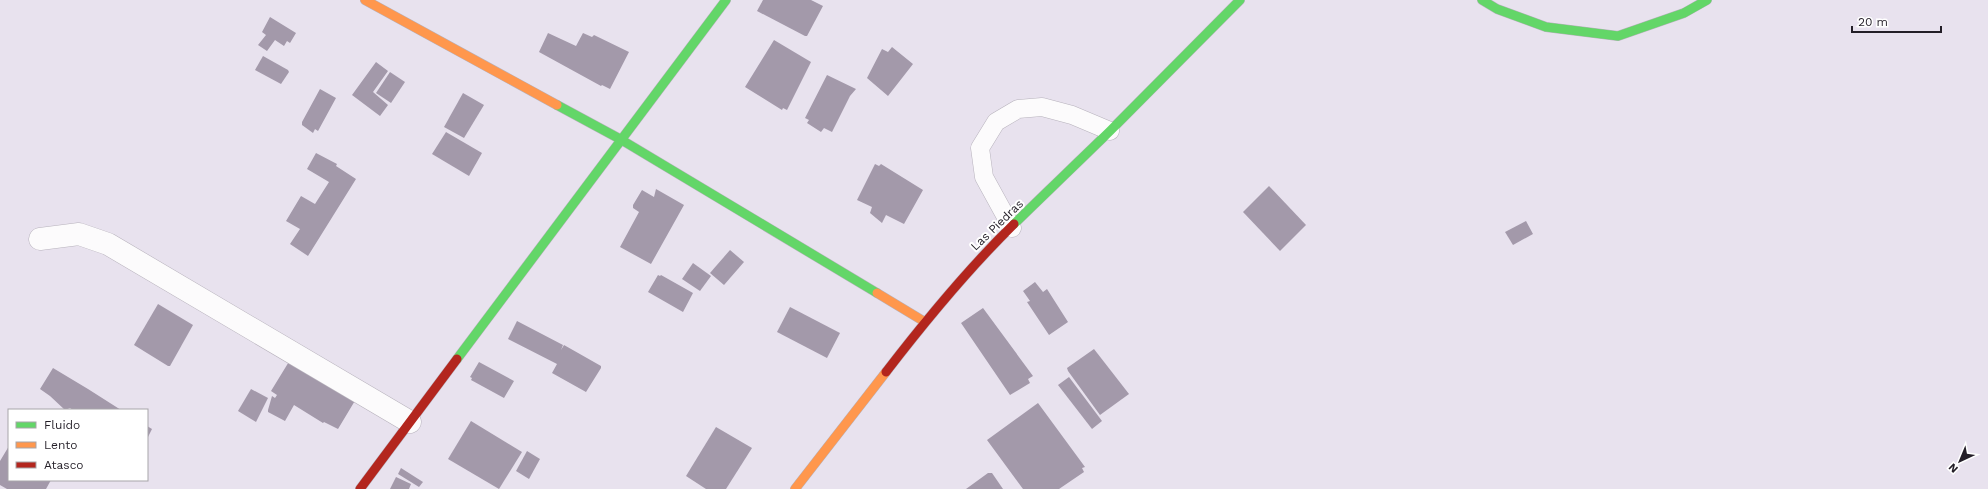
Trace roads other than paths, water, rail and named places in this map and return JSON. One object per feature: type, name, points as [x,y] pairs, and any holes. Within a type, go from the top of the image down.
[{"type":"street","points":[[365,0],[620,139],[925,322]]},
{"type":"street","points":[[360,489],[620,139],[726,0]]},
{"type":"street","name":"Las Piedras","points":[[795,489],[925,322],[979,258],[1012,228],[1240,0]]},
{"type":"street","points":[[1482,0],[1497,9],[1546,26],[1618,36],[1684,12],[1707,0]]},
{"type":"street","points":[[40,239],[79,234],[108,244],[410,422]]},
{"type":"lane","points":[[1012,228],[984,177],[980,148],[996,122],[1018,109],[1042,107],[1072,115],[1110,131]]}]
